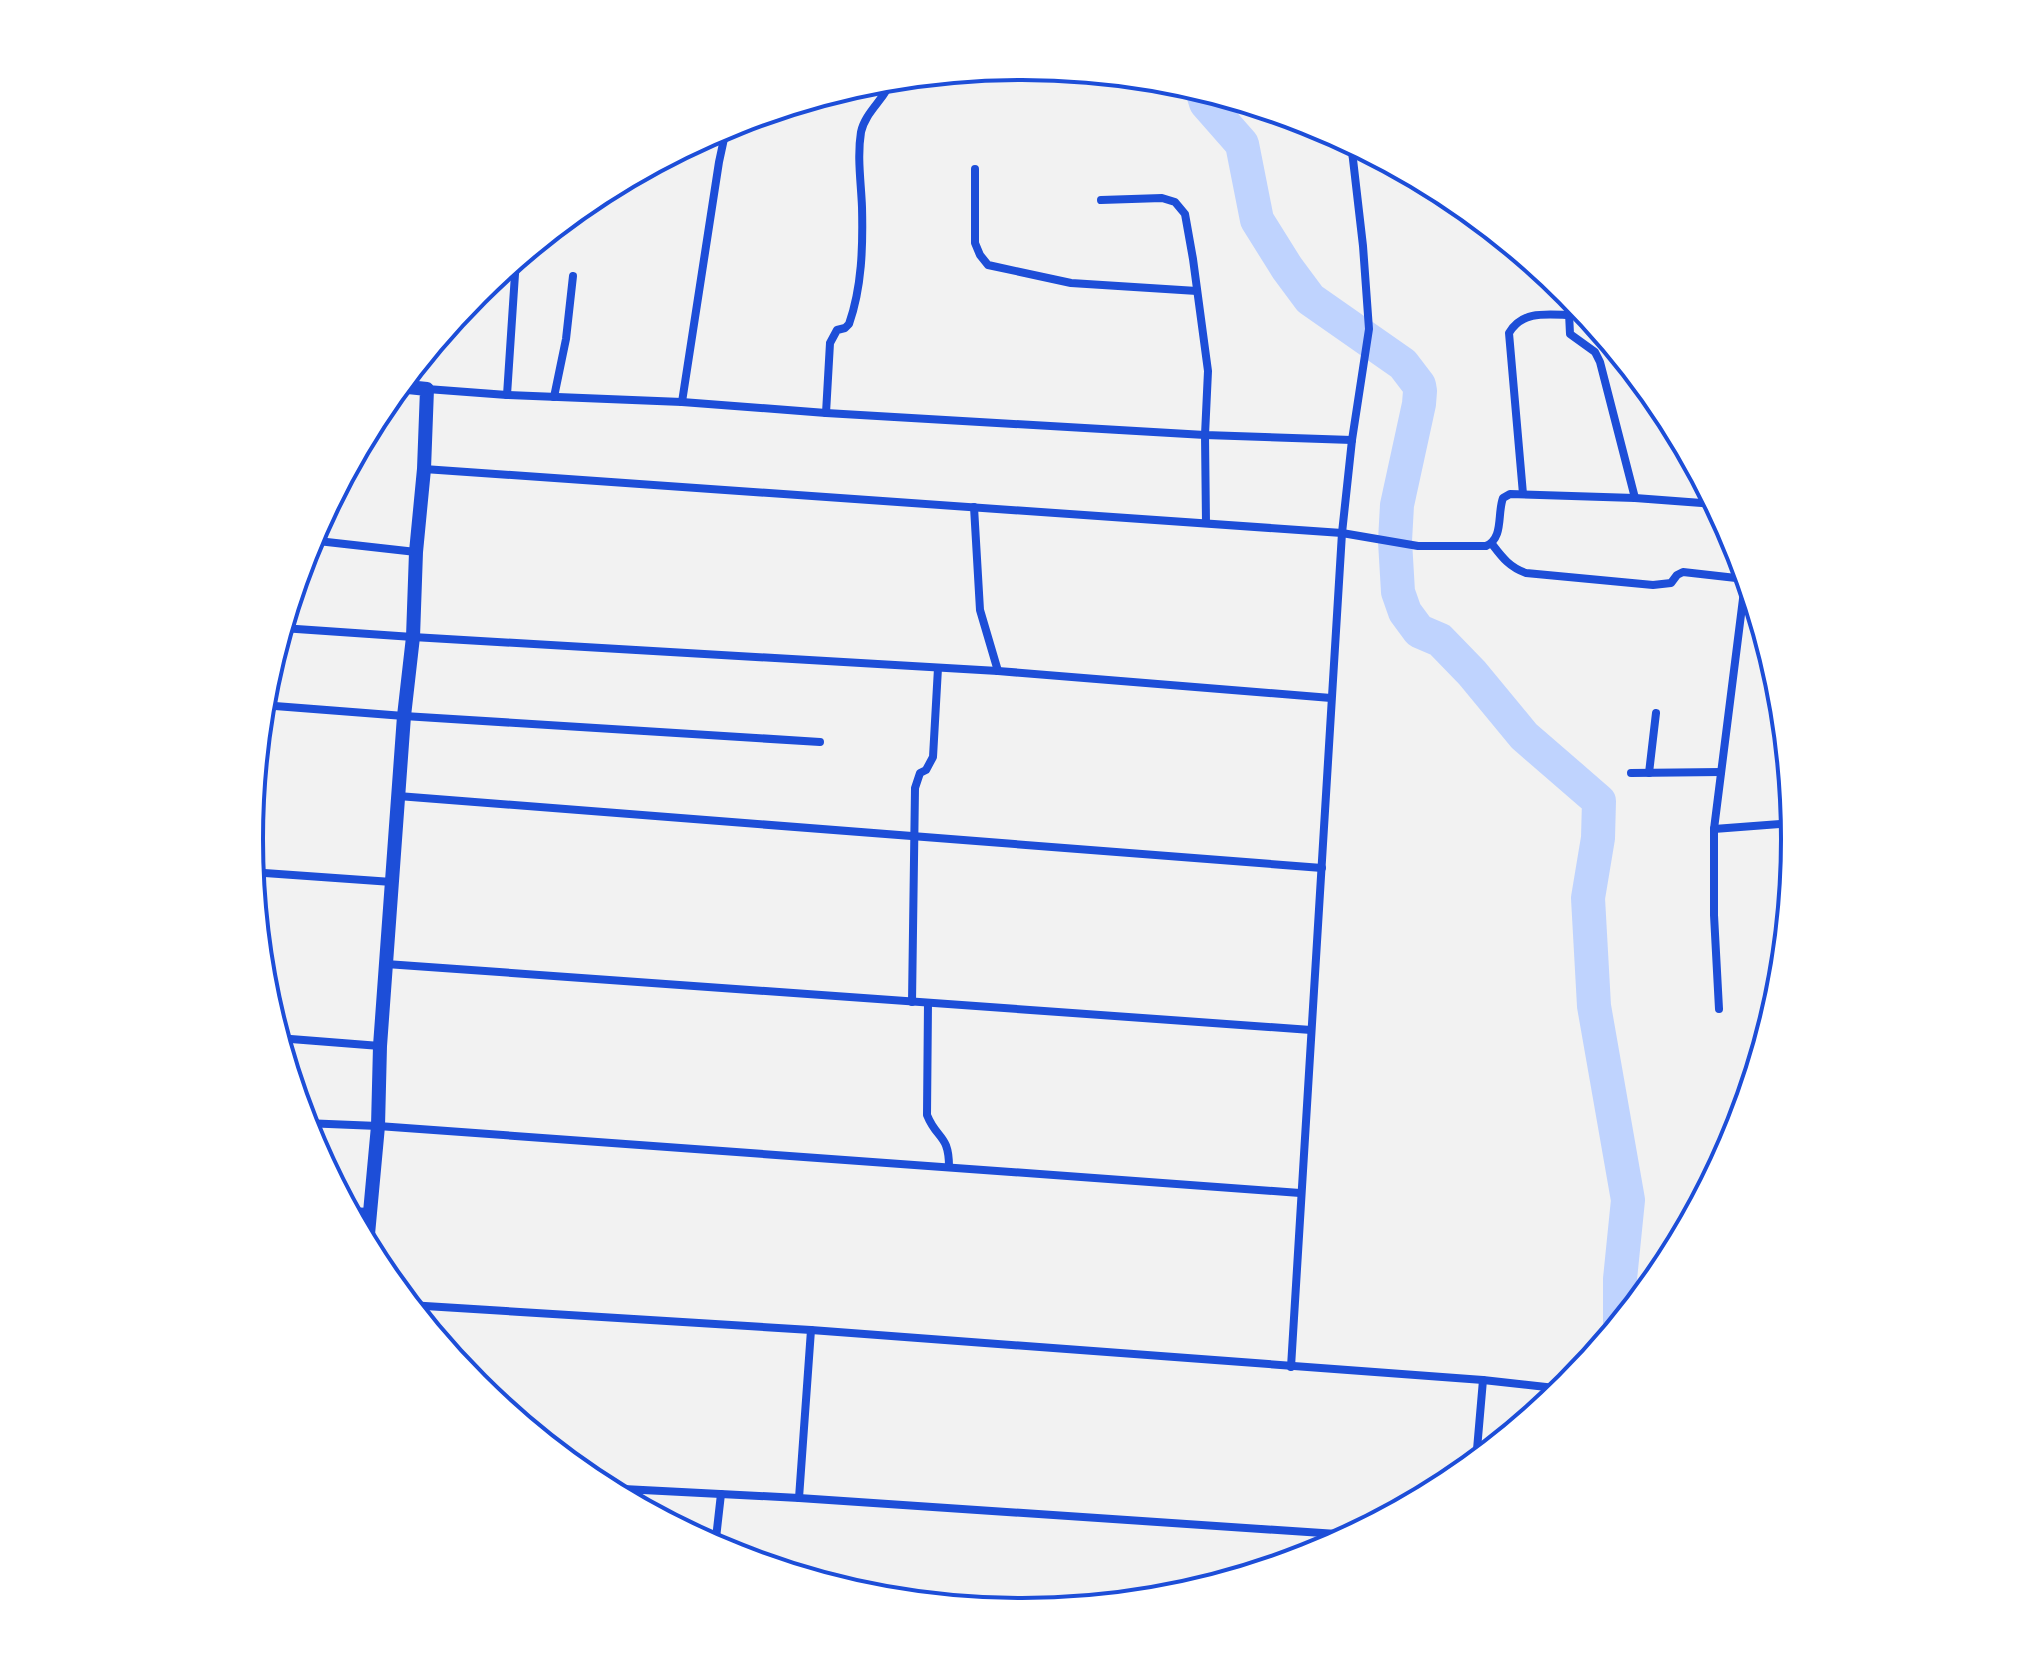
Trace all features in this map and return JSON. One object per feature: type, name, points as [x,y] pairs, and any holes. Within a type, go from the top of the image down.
[{"type":"street","points":[[826,413],[830,343],[837,330],[849,324],[862,260],[860,137],[863,126],[887,93]]},
{"type":"street","points":[[682,402],[723,142]]},
{"type":"street","points":[[1291,1367],[1342,533],[1369,329],[1353,157]]},
{"type":"street","points":[[975,169],[975,243],[988,265],[1071,283],[1197,291]]},
{"type":"street","points":[[1101,200],[1162,198],[1175,202],[1185,214],[1208,371],[1206,523]]},
{"type":"street","points":[[507,395],[515,274]]},
{"type":"street","points":[[554,397],[566,339],[573,276]]},
{"type":"street","points":[[1568,312],[1570,334],[1595,352],[1600,362],[1635,498]]},
{"type":"street","points":[[1523,494],[1509,333],[1514,325],[1527,317],[1539,314],[1568,315]]},
{"type":"street","points":[[412,387],[1205,435],[1352,440]]},
{"type":"street","points":[[369,1225],[398,796],[413,637],[427,389]]},
{"type":"street","points":[[424,469],[1342,533],[1418,546],[1492,544],[1497,538],[1503,498],[1510,494],[1703,503]]},
{"type":"street","points":[[974,507],[980,610],[998,671]]},
{"type":"street","points":[[324,542],[416,552]]},
{"type":"street","points":[[1492,544],[1506,563],[1526,573],[1653,585],[1671,583],[1683,572],[1734,576]]},
{"type":"street","points":[[1719,1009],[1714,829],[1743,601]]},
{"type":"street","points":[[293,629],[998,671],[1331,698]]},
{"type":"street","points":[[912,1002],[916,781],[933,757],[938,668]]},
{"type":"street","points":[[275,706],[820,742]]},
{"type":"street","points":[[1649,773],[1656,713]]},
{"type":"street","points":[[1631,773],[1721,772]]},
{"type":"street","points":[[398,796],[1322,868]]},
{"type":"street","points":[[1714,829],[1780,824]]},
{"type":"street","points":[[264,873],[392,882]]},
{"type":"street","points":[[386,964],[1311,1030]]},
{"type":"street","points":[[928,1003],[927,1115],[946,1142],[949,1167]]},
{"type":"street","points":[[290,1039],[380,1046]]},
{"type":"street","points":[[319,1124],[1300,1193]]},
{"type":"street","points":[[361,1212],[371,1212]]},
{"type":"street","points":[[424,1306],[811,1330],[1547,1387]]},
{"type":"street","points":[[799,1498],[811,1330]]},
{"type":"street","points":[[1477,1446],[1483,1380]]},
{"type":"street","points":[[631,1489],[1327,1533]]},
{"type":"street","points":[[717,1533],[721,1494]]},
{"type":"waterway","points":[[1206,103],[1242,144],[1257,220],[1310,299],[1403,364],[1419,385],[1419,404],[1397,505],[1395,541],[1398,592],[1405,612],[1419,631],[1440,640],[1472,673],[1524,736],[1599,801],[1598,838],[1588,898],[1594,1006],[1628,1200],[1620,1306]]}]
